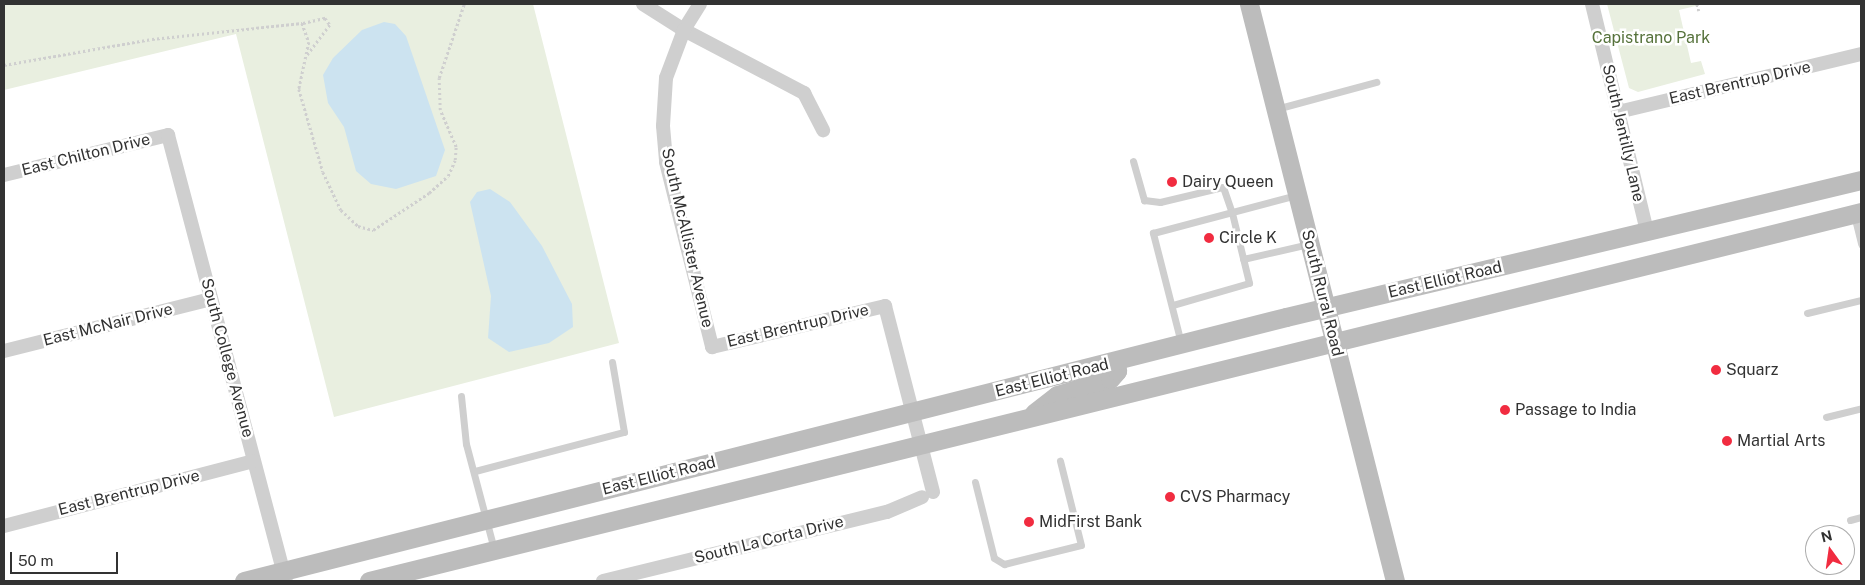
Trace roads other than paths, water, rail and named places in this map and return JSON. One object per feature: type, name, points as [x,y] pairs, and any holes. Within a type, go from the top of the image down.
[{"type":"main road","name":"South Rural Road","points":[[1249,4],[1395,581]]},
{"type":"main road","name":"East Elliot Road","points":[[244,581],[284,576],[444,531],[1116,363],[1326,308],[1861,180]]},
{"type":"main road","name":"East Elliot Road","points":[[369,581],[1029,416],[1858,213]]},
{"type":"main road","points":[[1029,416],[1057,395],[1116,375],[1116,363]]},
{"type":"main road","points":[[444,531],[452,560]]},
{"type":"street","points":[[643,4],[684,30],[804,92],[823,130]]},
{"type":"street","points":[[684,30],[700,4]]},
{"type":"street","name":"South Jentilly Lane","points":[[1592,4],[1647,232]]},
{"type":"street","name":"South McAllister Avenue","points":[[684,30],[666,78],[662,126],[666,162],[712,347]]},
{"type":"street","name":"East Brentrup Drive","points":[[1618,112],[1861,54]]},
{"type":"street","name":"East Chilton Drive","points":[[4,175],[168,135]]},
{"type":"street","name":"South College Avenue","points":[[168,135],[284,576]]},
{"type":"street","name":"East McNair Drive","points":[[4,351],[211,299]]},
{"type":"street","name":"East Brentrup Drive","points":[[712,347],[884,306],[912,413]]},
{"type":"street","points":[[912,413],[920,443]]},
{"type":"street","name":"South La Corta Drive","points":[[603,581],[887,512],[928,495],[920,443]]},
{"type":"street","name":"East Brentrup Drive","points":[[4,526],[254,461]]},
{"type":"lane","points":[[1276,109],[1376,82]]},
{"type":"lane","points":[[1133,161],[1140,194],[1150,203],[1223,187],[1232,213],[1249,283],[1173,305]]},
{"type":"lane","points":[[1181,345],[1173,305],[1153,233],[1297,195]]},
{"type":"lane","points":[[1858,213],[1861,244]]},
{"type":"lane","points":[[1243,260],[1310,244]]},
{"type":"lane","points":[[1807,312],[1861,300]]},
{"type":"lane","points":[[475,471],[624,432],[612,362]]},
{"type":"lane","points":[[461,396],[466,444],[475,471],[494,550]]},
{"type":"lane","points":[[1826,417],[1861,408]]},
{"type":"lane","points":[[975,482],[994,558],[1004,564],[1080,545],[1060,461]]},
{"type":"lane","points":[[1850,520],[1861,517]]},
{"type":"water","points":[[384,22],[395,24],[406,36],[445,150],[436,176],[396,189],[371,184],[356,171],[344,127],[328,103],[323,75],[333,58],[362,30]]},
{"type":"water","points":[[490,189],[510,202],[542,246],[572,304],[573,327],[549,343],[509,352],[488,338],[491,296],[470,202],[477,192]]},
{"type":"place","name":"Dairy Queen","points":[[1172,182]]},
{"type":"place","name":"Circle K","points":[[1209,238]]},
{"type":"place","name":"Squarz","points":[[1716,370]]},
{"type":"place","name":"Passage to India","points":[[1505,410]]},
{"type":"place","name":"Martial Arts","points":[[1727,441]]},
{"type":"place","name":"CVS Pharmacy","points":[[1170,497]]},
{"type":"place","name":"MidFirst Bank","points":[[1029,522]]},
{"type":"park label","name":"Capistrano Park","points":[[1651,38]]}]
